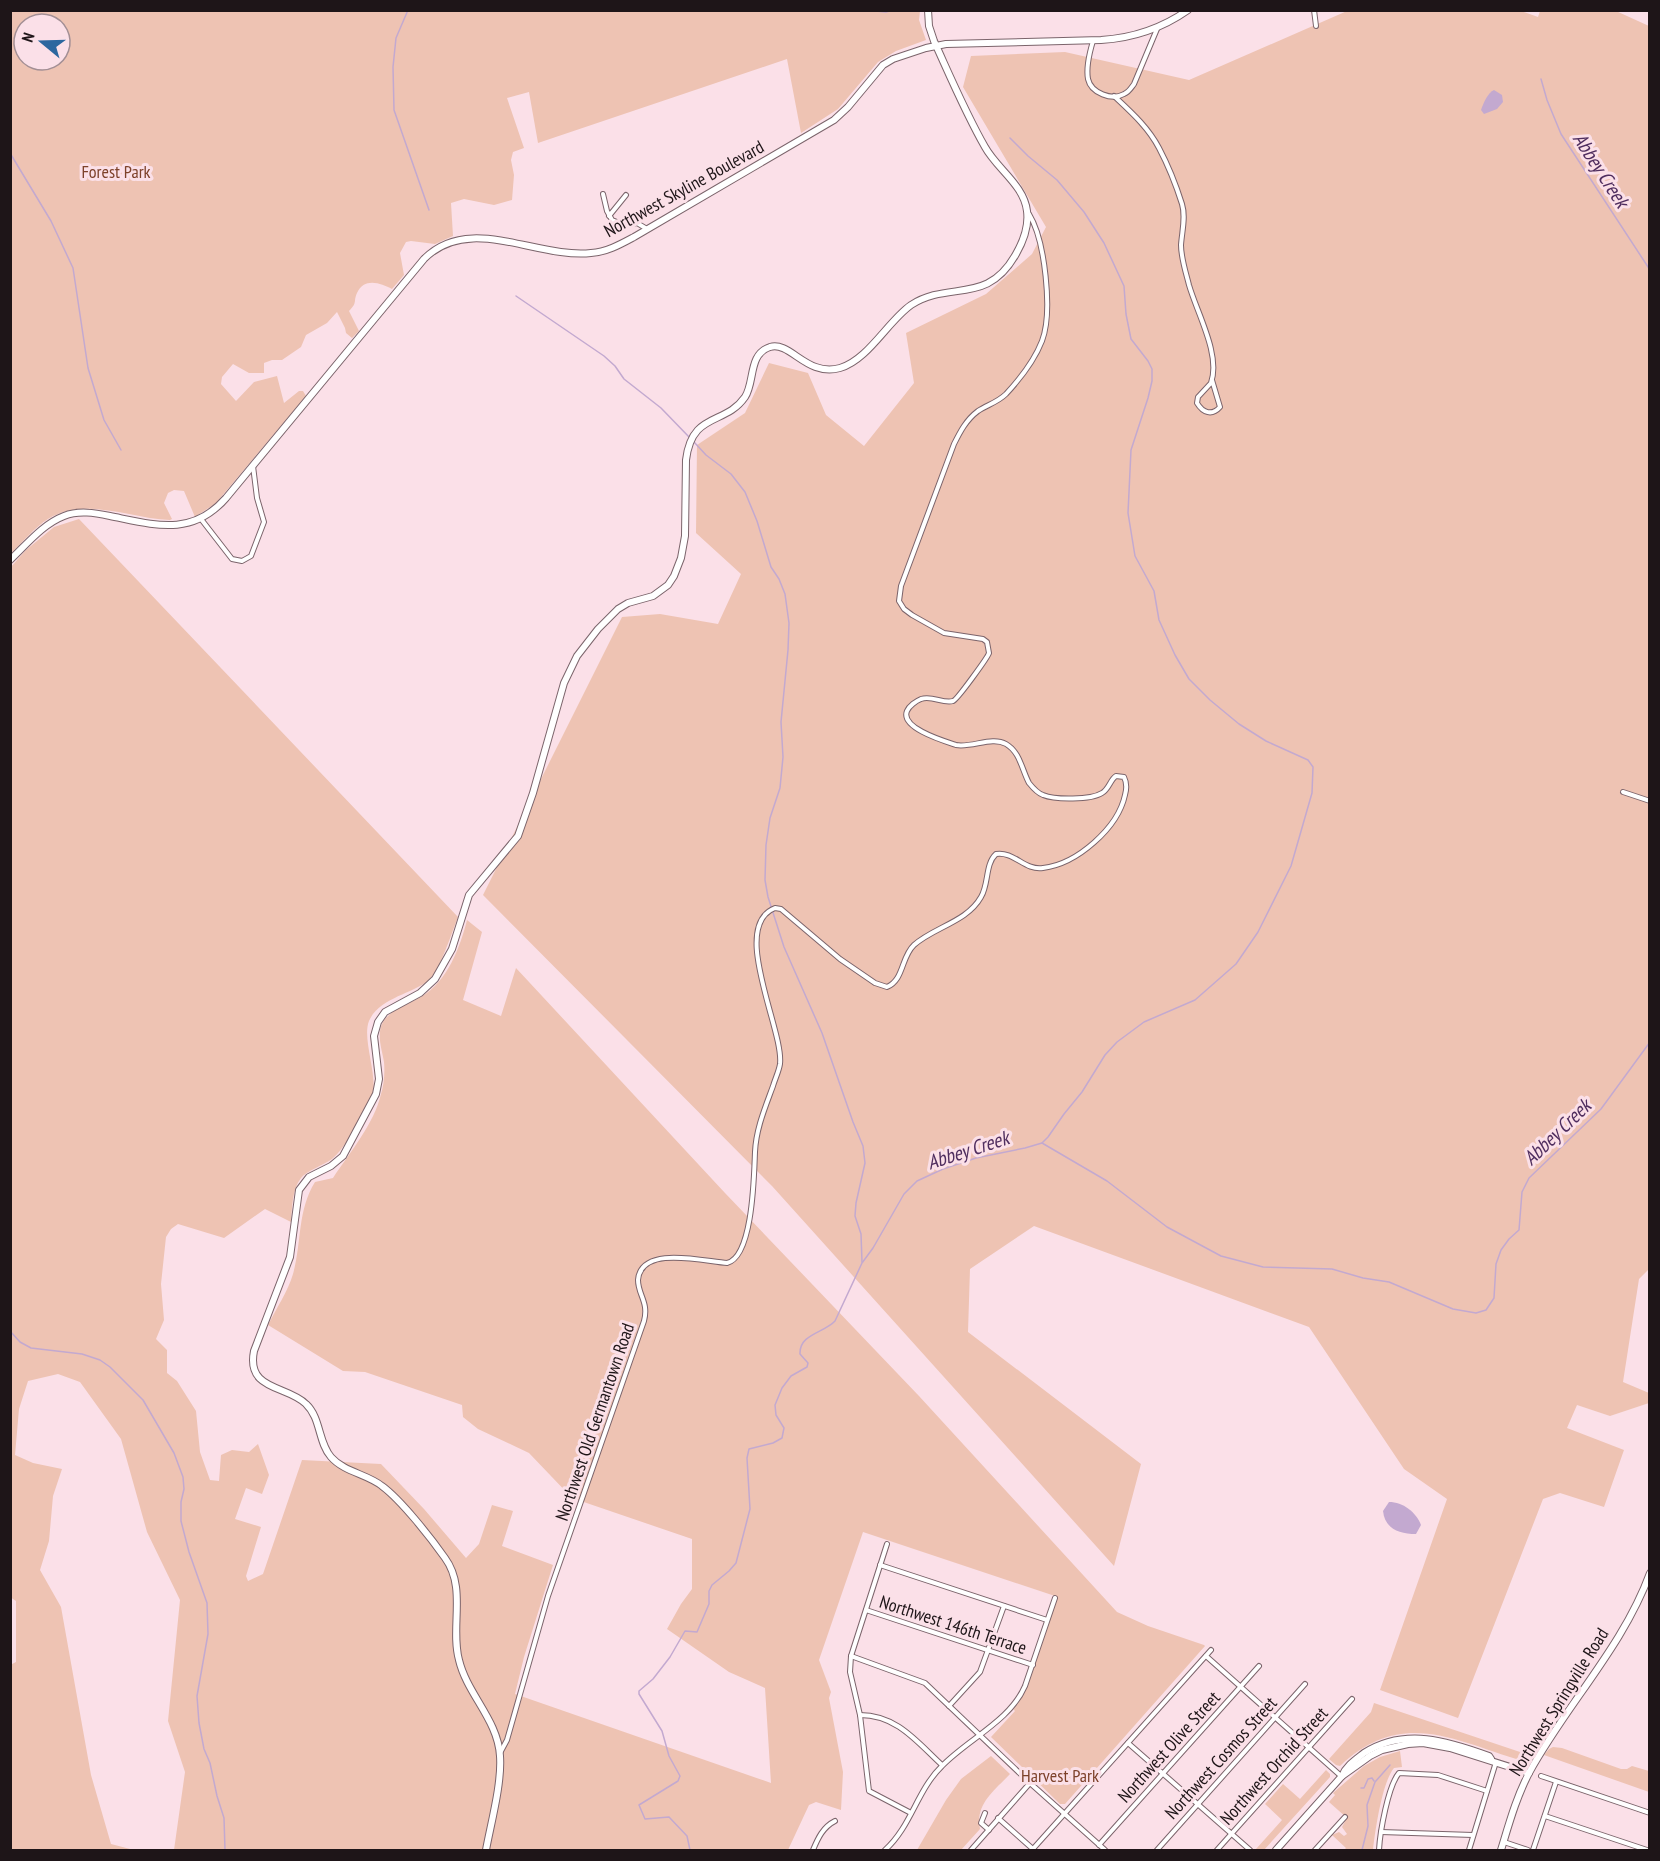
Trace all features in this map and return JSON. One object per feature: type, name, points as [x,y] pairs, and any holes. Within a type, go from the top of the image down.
[{"type":"main road","points":[[486,1851],[500,1754],[493,1728],[465,1679],[459,1660],[456,1643],[456,1586],[448,1562],[385,1488],[342,1466],[332,1458],[324,1445],[313,1413],[306,1404],[291,1394],[266,1384],[260,1378],[254,1368],[254,1351],[290,1257],[299,1190],[309,1177],[340,1159],[372,1103],[379,1085],[374,1036],[380,1018],[390,1009],[420,993],[435,979],[454,945],[469,895],[518,836],[533,793],[564,683],[572,664],[614,612],[628,603],[661,591],[674,576],[681,558],[685,536],[686,460],[693,435],[742,401],[749,390],[756,359],[769,347],[786,349],[812,367],[841,368],[858,358],[906,309],[918,301],[935,295],[970,290],[993,281],[1010,264],[1020,246],[1026,231],[1027,211],[1020,192],[997,166],[986,148],[936,46],[929,26],[928,10]]},
{"type":"main road","name":"Northwest Skyline Boulevard","points":[[10,560],[48,524],[70,514],[91,512],[165,526],[180,525],[201,519],[218,507],[424,259],[438,246],[456,239],[470,237],[568,253],[591,253],[606,250],[647,229],[834,120],[848,107],[883,65],[905,55],[946,44],[1126,37],[1157,29],[1188,10]]},
{"type":"main road","name":"Northwest Springville Road","points":[[1502,1851],[1518,1796],[1529,1773],[1633,1613],[1650,1573]]},
{"type":"main road","points":[[1276,1851],[1342,1776],[1345,1769],[1368,1751],[1380,1745],[1408,1738],[1444,1741],[1489,1756],[1529,1773]]},
{"type":"street","points":[[1314,10],[1316,26]]},
{"type":"street","points":[[1093,40],[1089,82],[1100,93],[1114,96],[1124,95],[1134,84],[1157,29]]},
{"type":"street","points":[[1114,96],[1149,131],[1160,149],[1182,203],[1184,217],[1181,248],[1190,286],[1214,360],[1212,380],[1208,388],[1198,397],[1197,403],[1208,412],[1216,411],[1220,406],[1212,380]]},
{"type":"street","points":[[603,194],[609,216],[619,224],[638,223],[647,229]]},
{"type":"street","points":[[609,216],[626,195]]},
{"type":"street","name":"Northwest Old Germantown Road","points":[[500,1754],[507,1740],[548,1596],[644,1321],[646,1304],[639,1285],[641,1271],[651,1261],[666,1257],[733,1262],[742,1250],[752,1202],[756,1137],[780,1064],[778,1046],[757,960],[757,939],[765,914],[775,908],[781,909],[840,959],[875,983],[887,987],[897,979],[914,945],[958,919],[976,904],[985,888],[990,862],[996,854],[1007,854],[1034,868],[1049,867],[1075,856],[1090,846],[1121,810],[1126,789],[1124,777],[1116,776],[1106,790],[1095,796],[1082,798],[1042,795],[1033,788],[1019,759],[1004,743],[999,741],[956,745],[911,726],[906,718],[910,706],[923,698],[948,701],[958,698],[990,653],[987,642],[983,639],[944,633],[912,615],[904,609],[899,595],[954,444],[964,425],[979,410],[1005,394],[1042,340],[1046,273],[1037,230],[1027,211]]},
{"type":"street","points":[[201,519],[232,559],[242,561],[251,556],[264,522],[256,492],[253,466]]},
{"type":"street","points":[[1623,792],[1650,801]]},
{"type":"street","points":[[887,1544],[851,1656],[850,1672],[860,1715],[869,1791],[911,1813]]},
{"type":"street","points":[[880,1565],[1047,1620]]},
{"type":"street","points":[[885,1851],[899,1835],[926,1787],[942,1765],[980,1735],[1019,1698],[1033,1665],[1055,1598]]},
{"type":"street","points":[[949,1706],[980,1672],[1004,1606]]},
{"type":"street","name":"Northwest 146th Terrace","points":[[866,1610],[1033,1665]]},
{"type":"street","points":[[998,1818],[1033,1850],[1211,1650]]},
{"type":"street","points":[[851,1656],[925,1683],[1105,1851]]},
{"type":"street","points":[[1206,1656],[1342,1776]]},
{"type":"street","name":"Northwest Olive Street","points":[[1099,1845],[1259,1666]]},
{"type":"street","name":"Northwest Cosmos Street","points":[[1156,1851],[1305,1684]]},
{"type":"street","name":"Northwest Orchid Street","points":[[1217,1851],[1352,1700]]},
{"type":"street","points":[[860,1715],[877,1716],[894,1722],[942,1765]]},
{"type":"street","points":[[1128,1743],[1250,1851]]},
{"type":"street","points":[[1469,1851],[1494,1760]]},
{"type":"street","points":[[1379,1851],[1386,1807],[1395,1778],[1399,1773],[1438,1775],[1486,1791]]},
{"type":"street","points":[[1541,1776],[1650,1813]]},
{"type":"street","points":[[1533,1851],[1556,1782]]},
{"type":"street","points":[[971,1851],[1030,1783]]},
{"type":"street","points":[[985,1813],[981,1823],[989,1830]]},
{"type":"street","points":[[1545,1816],[1648,1851],[1650,1846]]},
{"type":"street","points":[[1316,1851],[1345,1817]]},
{"type":"street","points":[[813,1851],[823,1831],[835,1821]]},
{"type":"street","points":[[1381,1832],[1473,1835]]},
{"type":"street","points":[[1504,1842],[1528,1851]]},
{"type":"green space","points":[[1518,10],[1538,17],[1540,11],[1616,11],[1649,26],[1650,1268],[1639,1279],[1623,1382],[1649,1393],[1649,1403],[1610,1416],[1577,1405],[1567,1428],[1624,1450],[1604,1507],[1560,1493],[1543,1499],[1458,1718],[1380,1690],[1447,1499],[1404,1469],[1309,1327],[1034,1226],[970,1269],[968,1332],[1141,1464],[1114,1566],[772,1186],[483,895],[622,617],[660,614],[718,624],[741,574],[696,533],[697,445],[745,413],[769,363],[808,373],[826,415],[864,446],[914,383],[906,333],[986,294],[1032,254],[1046,227],[963,87],[971,56],[1065,52],[1189,80],[1347,11]]},
{"type":"green space","name":"Forest Park","points":[[11,11],[920,11],[919,20],[926,40],[896,51],[878,62],[838,109],[801,133],[787,59],[538,143],[529,92],[507,98],[524,148],[513,152],[511,160],[514,175],[512,200],[494,205],[464,199],[451,203],[453,236],[435,244],[406,242],[400,253],[404,275],[392,289],[373,283],[360,288],[349,311],[359,331],[352,338],[346,333],[337,312],[327,323],[306,335],[301,347],[282,360],[264,363],[264,373],[249,373],[233,364],[222,377],[221,384],[236,401],[254,382],[277,376],[284,403],[299,391],[303,391],[306,396],[216,503],[195,517],[184,491],[174,490],[168,493],[164,503],[172,519],[170,520],[93,509],[77,509],[62,512],[43,522],[11,553]]},
{"type":"green space","name":"Harvest Park","points":[[79,519],[458,917],[441,960],[429,980],[380,1007],[369,1021],[367,1037],[374,1086],[371,1100],[337,1154],[301,1178],[293,1199],[291,1222],[265,1209],[224,1238],[178,1224],[166,1237],[161,1284],[164,1320],[156,1339],[167,1350],[167,1373],[177,1381],[196,1411],[200,1452],[210,1480],[219,1481],[221,1455],[232,1450],[249,1452],[258,1444],[269,1475],[262,1494],[246,1488],[235,1519],[261,1527],[246,1576],[248,1581],[263,1574],[302,1460],[381,1464],[466,1558],[479,1544],[492,1505],[513,1511],[502,1546],[553,1565],[524,1657],[515,1694],[771,1783],[765,1688],[729,1672],[667,1629],[692,1589],[692,1539],[572,1498],[529,1453],[478,1429],[463,1417],[462,1405],[365,1372],[343,1371],[268,1325],[293,1274],[309,1193],[315,1182],[333,1178],[361,1138],[378,1105],[384,1074],[380,1037],[383,1022],[400,1007],[421,997],[439,982],[452,963],[467,920],[482,932],[463,1000],[501,1016],[516,968],[725,1193],[919,1396],[1117,1612],[1148,1626],[1205,1646],[1065,1804],[1060,1804],[991,1737],[1015,1711],[1011,1707],[1020,1695],[1055,1596],[863,1532],[819,1660],[831,1692],[829,1698],[843,1772],[841,1810],[816,1802],[809,1805],[788,1850],[174,1850],[185,1772],[168,1721],[180,1600],[147,1532],[121,1439],[80,1382],[58,1374],[28,1381],[19,1409],[15,1455],[33,1463],[62,1469],[53,1496],[49,1541],[40,1570],[61,1607],[91,1775],[111,1844],[134,1850],[11,1850],[10,1665],[16,1662],[16,1601],[10,1597],[10,568],[26,550],[54,527]]},
{"type":"green space","points":[[1374,1703],[1529,1755],[1523,1761],[1452,1738],[1407,1733],[1385,1738],[1363,1748],[1340,1766],[1336,1765],[1329,1759],[1371,1712]]},
{"type":"green space","points":[[1553,1747],[1562,1748],[1621,1769],[1632,1766],[1649,1771],[1649,1792],[1544,1755]]},
{"type":"green space","points":[[1400,1751],[1402,1767],[1394,1768],[1386,1784],[1373,1850],[1344,1850],[1346,1848],[1332,1835],[1339,1832],[1344,1836],[1347,1834],[1342,1827],[1347,1818],[1329,1802],[1335,1795],[1333,1793],[1364,1766],[1380,1757]]},
{"type":"green space","points":[[991,1756],[1010,1774],[983,1805],[979,1820],[980,1829],[961,1850],[917,1850],[961,1779]]},
{"type":"green space","points":[[1326,1770],[1330,1777],[1264,1850],[1256,1849],[1282,1820],[1265,1804],[1283,1784],[1300,1799]]},
{"type":"shaded area","points":[[1494,90],[1502,95],[1503,102],[1497,109],[1484,114],[1481,110],[1483,105]]},
{"type":"shaded area","points":[[1389,1502],[1404,1506],[1416,1516],[1421,1525],[1416,1534],[1404,1533],[1390,1526],[1383,1511]]},
{"type":"waterway","points":[[408,10],[396,38],[393,67],[394,110],[429,210]]},
{"type":"waterway","points":[[865,10],[886,12],[893,10]]},
{"type":"waterway","name":"Abbey Creek","points":[[1541,79],[1561,134],[1650,270]]},
{"type":"waterway","points":[[690,1850],[687,1836],[669,1817],[645,1819],[639,1805],[678,1781],[680,1776],[669,1756],[662,1731],[639,1691],[653,1679],[670,1657],[685,1631],[697,1632],[709,1604],[709,1591],[712,1585],[736,1563],[750,1509],[747,1458],[749,1449],[773,1443],[782,1438],[784,1428],[776,1415],[775,1405],[782,1388],[791,1376],[807,1367],[808,1363],[800,1354],[801,1347],[808,1338],[835,1321],[862,1263],[904,1194],[917,1181],[976,1158],[1042,1143],[1082,1092],[1105,1055],[1117,1042],[1144,1022],[1195,1000],[1236,964],[1258,932],[1291,866],[1312,793],[1313,767],[1308,760],[1266,741],[1239,724],[1189,679],[1175,655],[1159,620],[1154,591],[1135,556],[1128,513],[1131,450],[1148,398],[1152,369],[1131,339],[1124,286],[1104,243],[1084,212],[1057,180],[1010,138]]},
{"type":"waterway","points":[[10,153],[51,221],[73,268],[88,368],[104,420],[121,450]]},
{"type":"waterway","points":[[516,296],[604,356],[624,379],[661,408],[690,438]]},
{"type":"waterway","points":[[694,442],[706,455],[731,474],[745,492],[757,521],[771,567],[785,594],[789,623],[781,722],[783,757],[780,788],[770,818],[766,845],[765,880],[784,947],[822,1033],[863,1146],[865,1163],[855,1216],[861,1234],[862,1262]]},
{"type":"waterway","name":"Abbey Creek","points":[[1042,1143],[1107,1181],[1167,1227],[1221,1256],[1263,1267],[1332,1269],[1363,1278],[1389,1282],[1453,1309],[1476,1313],[1486,1310],[1494,1298],[1496,1264],[1501,1250],[1519,1230],[1522,1192],[1529,1178],[1601,1109],[1650,1042]]},
{"type":"waterway","points":[[10,1331],[20,1342],[31,1348],[82,1354],[100,1360],[110,1367],[143,1400],[174,1453],[183,1477],[181,1521],[207,1603],[208,1634],[197,1696],[204,1749],[210,1763],[224,1818],[225,1850]]},
{"type":"waterway","points":[[1362,1850],[1368,1826],[1367,1805],[1375,1782],[1390,1765]]},
{"type":"waterway","points":[[1361,1788],[1364,1788],[1368,1779],[1372,1778],[1374,1781]]}]
